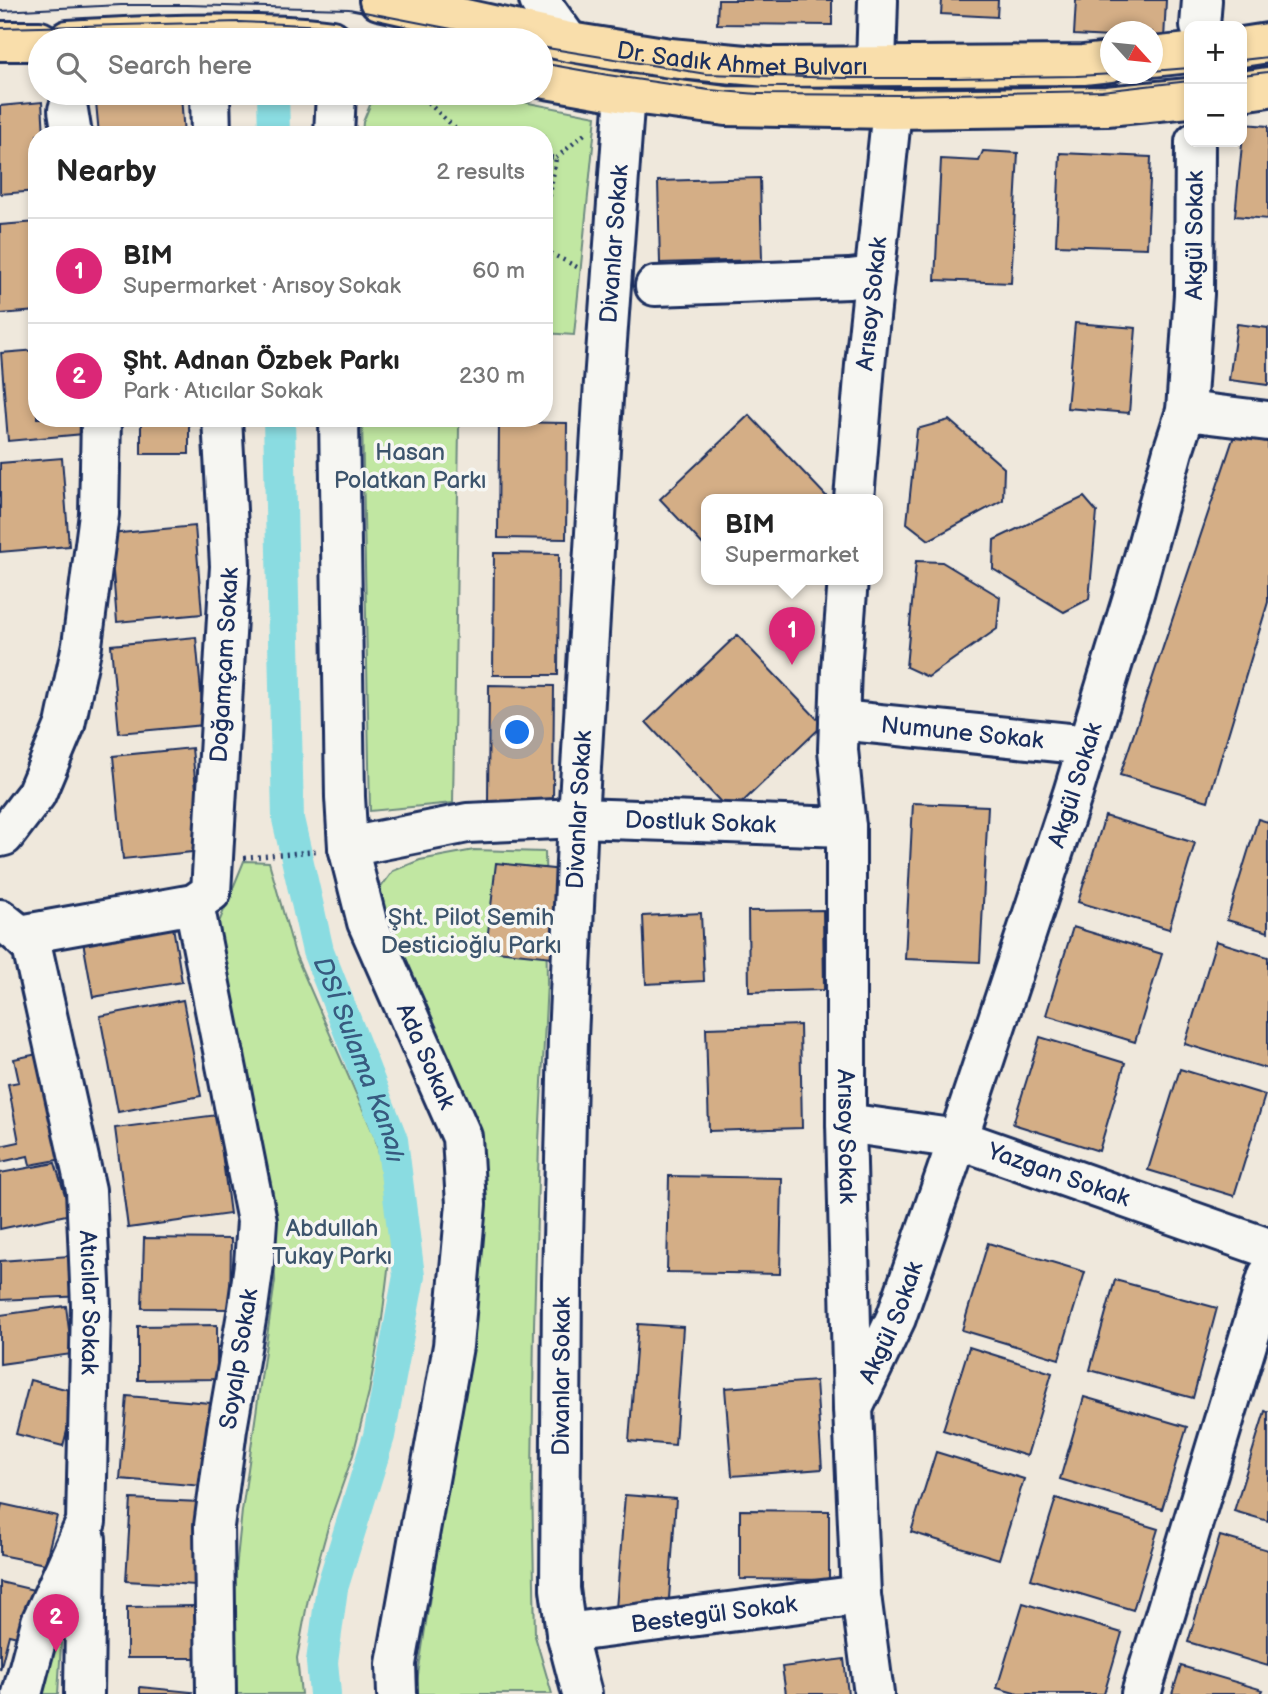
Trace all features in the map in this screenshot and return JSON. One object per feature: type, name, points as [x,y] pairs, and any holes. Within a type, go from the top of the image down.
[{"type":"main road","name":"Dr. Sadık Ahmet Bulvarı","points":[[379,0],[506,28]]},
{"type":"main road","name":"Dr. Sadık Ahmet Bulvarı","points":[[553,38],[670,58],[767,67],[1100,63]]},
{"type":"main road","points":[[0,41],[28,41]]},
{"type":"main road","points":[[1247,46],[1268,43]]},
{"type":"main road","points":[[1163,56],[1184,54]]},
{"type":"main road","name":"Dr. Sadık Ahmet Bulvarı","points":[[553,80],[726,106],[892,109],[1107,106],[1184,98]]},
{"type":"main road","points":[[1247,90],[1268,87]]},
{"type":"street","points":[[539,0],[569,42]]},
{"type":"street","points":[[876,66],[878,0]]},
{"type":"street","points":[[1200,21],[1202,0]]},
{"type":"street","name":"Divanlar Sokak","points":[[582,1694],[566,1633],[560,1589],[562,1281],[568,1038],[604,382],[625,93]]},
{"type":"street","points":[[210,105],[211,126]]},
{"type":"street","points":[[334,126],[335,105]]},
{"type":"street","name":"Arısoy Sokak","points":[[854,494],[892,109]]},
{"type":"street","name":"Akgül Sokak","points":[[853,1408],[896,1318],[958,1139],[1087,745],[1186,411],[1194,294],[1195,147]]},
{"type":"street","points":[[655,286],[874,276]]},
{"type":"street","points":[[1186,411],[1268,421]]},
{"type":"street","points":[[0,837],[4,836],[37,794],[65,725],[82,645],[99,514],[102,427]]},
{"type":"street","name":"Doğamçam Sokak","points":[[194,904],[211,892],[213,861],[230,566],[222,427]]},
{"type":"street","name":"Ada Sokak","points":[[339,427],[348,847],[367,922],[462,1137],[466,1204],[453,1346],[396,1664],[397,1694]]},
{"type":"street","name":"Arısoy Sokak","points":[[848,585],[838,750],[846,827],[846,1123],[861,1595],[874,1694]]},
{"type":"street","name":"Numune Sokak","points":[[839,720],[1087,745]]},
{"type":"street","name":"Dostluk Sokak","points":[[348,847],[467,823],[578,818],[846,827]]},
{"type":"street","points":[[10,927],[194,904]]},
{"type":"street","name":"Soyalp Sokak","points":[[194,904],[257,1221],[251,1286],[214,1527],[216,1694]]},
{"type":"street","name":"Atıcılar Sokak","points":[[10,927],[32,947],[86,1190],[91,1307],[86,1522],[41,1622],[22,1694]]},
{"type":"street","name":"Yazgan Sokak","points":[[846,1123],[958,1139],[1268,1248]]},
{"type":"street","points":[[1141,1694],[1268,1275]]},
{"type":"street","points":[[84,1694],[86,1522]]},
{"type":"street","name":"Bestegül Sokak","points":[[566,1633],[861,1595]]},
{"type":"path","points":[[430,105],[452,126]]},
{"type":"path","points":[[553,176],[556,158],[593,127]]},
{"type":"path","points":[[553,255],[581,269]]},
{"type":"path","points":[[213,861],[348,847]]},
{"type":"green space","points":[[370,105],[539,105],[596,116],[574,335],[553,334],[553,126],[363,126]]},
{"type":"green space","name":"Hasan Polatkan Parkı","points":[[362,427],[459,427],[453,803],[370,811]]},
{"type":"green space","name":"Şht. Pilot Semih Desticioğlu Parkı","points":[[474,850],[545,852],[547,982],[539,1142],[532,1480],[535,1636],[552,1694],[415,1694],[451,1460],[479,1170],[376,894],[393,871],[420,860]]},
{"type":"green space","name":"Abdullah Tukay Parkı","points":[[244,861],[269,862],[295,954],[375,1137],[384,1175],[391,1245],[369,1392],[353,1455],[330,1520],[308,1599],[297,1658],[301,1694],[236,1694],[233,1599],[242,1511],[275,1281],[273,1201],[215,932]]},
{"type":"green space","points":[[63,1611],[58,1694],[41,1694]]},
{"type":"building","points":[[718,0],[832,0],[832,25],[717,24]]},
{"type":"building","points":[[942,0],[998,0],[997,17],[941,14]]},
{"type":"building","points":[[1076,0],[1166,0],[1164,40],[1163,21],[1100,21],[1100,36],[1074,35]]},
{"type":"building","points":[[42,105],[43,126],[28,126],[28,192],[0,194],[0,106]]},
{"type":"building","points":[[96,105],[182,105],[183,126],[98,126]]},
{"type":"building","points":[[1247,124],[1268,126],[1268,219],[1235,216],[1242,147],[1247,147]]},
{"type":"building","points":[[983,151],[1018,153],[1011,283],[935,280],[941,159],[979,161]]},
{"type":"building","points":[[1060,153],[1151,157],[1147,248],[1056,245]]},
{"type":"building","points":[[760,178],[762,260],[660,263],[658,181]]},
{"type":"building","points":[[28,223],[28,312],[0,314],[0,225]]},
{"type":"building","points":[[1075,323],[1136,328],[1129,413],[1067,408]]},
{"type":"building","points":[[1237,324],[1268,328],[1268,385],[1229,380]]},
{"type":"building","points":[[28,351],[28,427],[93,427],[94,433],[8,441],[1,353]]},
{"type":"building","points":[[749,415],[824,494],[701,494],[701,543],[660,499]]},
{"type":"building","points":[[949,420],[1004,468],[1003,500],[929,540],[907,523],[917,429]]},
{"type":"building","points":[[553,423],[567,423],[566,539],[498,538],[499,427],[553,427]]},
{"type":"building","points":[[141,427],[189,427],[189,454],[141,454]]},
{"type":"building","points":[[1234,436],[1268,442],[1268,602],[1208,801],[1120,775]]},
{"type":"building","points":[[62,458],[69,546],[0,552],[0,463]]},
{"type":"building","points":[[1084,497],[1097,512],[1089,599],[1064,612],[993,569],[994,540]]},
{"type":"building","points":[[195,526],[202,614],[117,622],[110,534]]},
{"type":"building","points":[[494,553],[559,554],[558,675],[493,675]]},
{"type":"building","points":[[916,561],[942,562],[1000,597],[997,629],[928,677],[906,667]]},
{"type":"building","points":[[737,635],[823,725],[731,813],[646,722]]},
{"type":"building","points":[[196,637],[204,725],[119,733],[111,645]]},
{"type":"building","points":[[489,685],[554,686],[553,803],[488,802]]},
{"type":"building","points":[[192,748],[202,851],[123,859],[113,756]]},
{"type":"building","points":[[913,803],[988,806],[980,962],[905,959]]},
{"type":"building","points":[[1105,816],[1195,843],[1169,929],[1078,902]]},
{"type":"building","points":[[1258,819],[1268,822],[1268,932],[1227,920]]},
{"type":"building","points":[[496,863],[572,871],[562,958],[486,950]]},
{"type":"building","points":[[823,910],[824,990],[749,992],[748,911]]},
{"type":"building","points":[[701,913],[704,981],[646,984],[643,916]]},
{"type":"building","points":[[172,920],[182,982],[93,997],[82,936]]},
{"type":"building","points":[[1073,927],[1162,954],[1135,1042],[1046,1015]]},
{"type":"building","points":[[1216,941],[1268,957],[1268,1069],[1185,1044]]},
{"type":"building","points":[[183,1000],[201,1096],[118,1112],[100,1016]]},
{"type":"building","points":[[800,1025],[802,1128],[709,1131],[706,1028]]},
{"type":"building","points":[[1040,1037],[1125,1063],[1099,1151],[1013,1124]]},
{"type":"building","points":[[42,1053],[63,1159],[30,1165],[28,1156],[1,1162],[0,1146],[19,1142],[8,1084],[19,1082],[14,1059]]},
{"type":"building","points":[[1180,1069],[1265,1095],[1234,1196],[1148,1170]]},
{"type":"building","points":[[217,1115],[230,1214],[128,1228],[115,1128]]},
{"type":"building","points":[[55,1163],[71,1214],[0,1229],[0,1173]]},
{"type":"building","points":[[669,1176],[782,1178],[780,1274],[667,1272]]},
{"type":"building","points":[[144,1238],[231,1239],[230,1309],[142,1308]]},
{"type":"building","points":[[988,1243],[1085,1272],[1059,1359],[962,1330]]},
{"type":"building","points":[[83,1255],[84,1296],[0,1300],[0,1261]]},
{"type":"building","points":[[1115,1280],[1217,1308],[1193,1398],[1090,1370]]},
{"type":"building","points":[[66,1306],[72,1354],[0,1364],[0,1315]]},
{"type":"building","points":[[638,1324],[683,1327],[675,1445],[629,1441]]},
{"type":"building","points":[[217,1325],[217,1379],[138,1380],[138,1326]]},
{"type":"building","points":[[969,1347],[1052,1373],[1027,1456],[943,1430]]},
{"type":"building","points":[[30,1380],[77,1392],[63,1446],[16,1434]]},
{"type":"building","points":[[816,1381],[822,1469],[732,1476],[725,1388]]},
{"type":"building","points":[[127,1396],[210,1403],[203,1486],[120,1479]]},
{"type":"building","points":[[1084,1397],[1187,1427],[1162,1509],[1060,1479]]},
{"type":"building","points":[[1265,1411],[1268,1412],[1268,1521],[1234,1511]]},
{"type":"building","points":[[936,1452],[1024,1479],[999,1559],[911,1532]]},
{"type":"building","points":[[625,1495],[676,1499],[668,1613],[616,1609]]},
{"type":"building","points":[[1056,1498],[1158,1529],[1133,1610],[1031,1579]]},
{"type":"building","points":[[131,1499],[200,1502],[196,1585],[126,1581]]},
{"type":"building","points":[[2,1504],[57,1516],[45,1564],[0,1555]]},
{"type":"building","points":[[740,1510],[829,1511],[829,1580],[740,1579]]},
{"type":"building","points":[[1220,1536],[1268,1550],[1268,1666],[1188,1642]]},
{"type":"building","points":[[0,1582],[38,1591],[26,1639],[9,1635],[0,1670]]},
{"type":"building","points":[[1023,1603],[1122,1633],[1104,1694],[1018,1694],[997,1688]]},
{"type":"building","points":[[196,1606],[196,1658],[127,1658],[127,1607]]},
{"type":"building","points":[[844,1659],[848,1694],[786,1694],[782,1667]]},
{"type":"building","points":[[1181,1666],[1263,1690],[1261,1694],[1172,1694]]},
{"type":"building","points":[[140,1687],[192,1692],[140,1694]]},
{"type":"waterway","name":"DSİ Sulama Kanalı","points":[[273,105],[274,126]]},
{"type":"waterway","name":"DSİ Sulama Kanalı","points":[[279,427],[288,819],[318,951],[392,1140],[409,1276],[379,1436],[332,1588],[322,1662],[325,1694]]},
{"type":"tram line","points":[[0,11],[121,5],[349,9],[446,28]]},
{"type":"tram line","points":[[0,28],[240,22],[354,28]]},
{"type":"tram line","points":[[553,49],[706,74],[844,78],[1100,75]]},
{"type":"tram line","points":[[1247,59],[1268,57]]},
{"type":"tram line","points":[[553,65],[709,90],[758,94],[900,95],[1102,91],[1184,82]]},
{"type":"tram line","points":[[1163,70],[1184,68]]},
{"type":"tram line","points":[[1247,74],[1268,72]]},
{"type":"place","name":"BIM","points":[[792,665]]},
{"type":"place","name":"Şht. Adnan Özbek Parkı","points":[[56,1652]]}]
